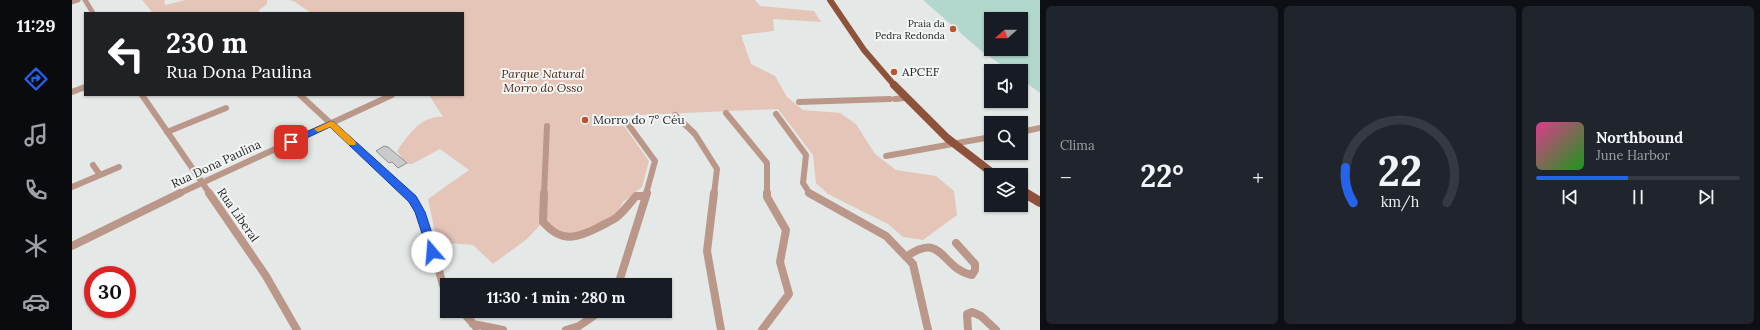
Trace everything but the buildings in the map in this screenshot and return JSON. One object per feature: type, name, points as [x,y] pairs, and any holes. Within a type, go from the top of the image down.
[{"type":"main road","points":[[830,0],[871,59],[905,98],[954,144],[986,168]]},
{"type":"main road","points":[[1028,195],[1040,202]]},
{"type":"street","points":[[72,2],[78,0]]},
{"type":"street","points":[[85,0],[92,12]]},
{"type":"street","points":[[72,92],[84,87]]},
{"type":"street","name":"Rua Liberal","points":[[143,96],[266,276],[297,330]]},
{"type":"street","points":[[301,96],[412,199],[420,212],[441,278]]},
{"type":"street","name":"Rua Dona Paulina","points":[[72,246],[201,183],[390,96]]},
{"type":"street","points":[[799,102],[905,98]]},
{"type":"street","points":[[167,132],[226,108]]},
{"type":"street","points":[[726,113],[767,164],[767,197],[786,230],[780,262],[789,294],[762,330]]},
{"type":"street","points":[[776,114],[806,156],[803,183],[810,194],[886,236],[914,266],[928,330]]},
{"type":"street","points":[[675,115],[695,134],[717,169],[707,251],[721,330]]},
{"type":"street","points":[[620,278],[646,196],[655,161],[625,120]]},
{"type":"street","points":[[547,126],[543,222],[548,230],[555,235],[563,237],[582,236],[616,217],[636,196],[646,196]]},
{"type":"street","points":[[1028,131],[1040,128]]},
{"type":"street","points":[[886,156],[984,138]]},
{"type":"street","points":[[93,165],[100,175]]},
{"type":"street","points":[[72,187],[119,167]]},
{"type":"street","points":[[906,257],[917,248],[931,246],[938,250],[956,268],[966,275],[972,275],[975,270],[975,264],[956,243]]},
{"type":"street","points":[[968,330],[967,314],[972,312],[981,316],[996,330]]},
{"type":"street","points":[[468,318],[476,327],[503,330]]},
{"type":"street","points":[[566,330],[579,326],[590,318]]},
{"type":"green space","points":[[142,0],[165,0],[164,3],[166,5],[185,0],[267,0],[267,4],[258,11],[260,12],[152,12]]},
{"type":"green space","name":"Parque Natural Morro do Osso","points":[[290,0],[755,0],[760,6],[814,11],[821,22],[773,19],[774,31],[741,35],[751,64],[775,76],[787,97],[803,110],[840,113],[856,124],[875,154],[896,170],[936,176],[954,191],[957,215],[923,240],[903,237],[888,224],[828,194],[816,183],[813,155],[778,109],[617,116],[649,161],[642,187],[623,202],[616,215],[579,235],[564,236],[542,223],[527,239],[493,264],[473,245],[437,242],[428,199],[469,170],[440,149],[412,164],[406,164],[397,151],[411,133],[422,123],[435,117],[443,117],[430,96],[464,96],[464,12],[310,12]]},
{"type":"shaded area","points":[[923,0],[1040,0],[1040,93],[1028,84],[1028,64],[1000,64],[989,56],[1028,56],[1028,12],[984,12],[984,53]]},
{"type":"slow traffic","points":[[318,129],[331,124],[352,143]]},
{"type":"place","name":"Praia da Pedra Redonda","points":[[953,29]]},
{"type":"place","name":"APCEF","points":[[894,72]]},
{"type":"place","name":"Morro do 7º Céu","points":[[585,120]]},
{"type":"route","points":[[291,142],[331,124],[412,199],[420,212],[432,252]]}]
